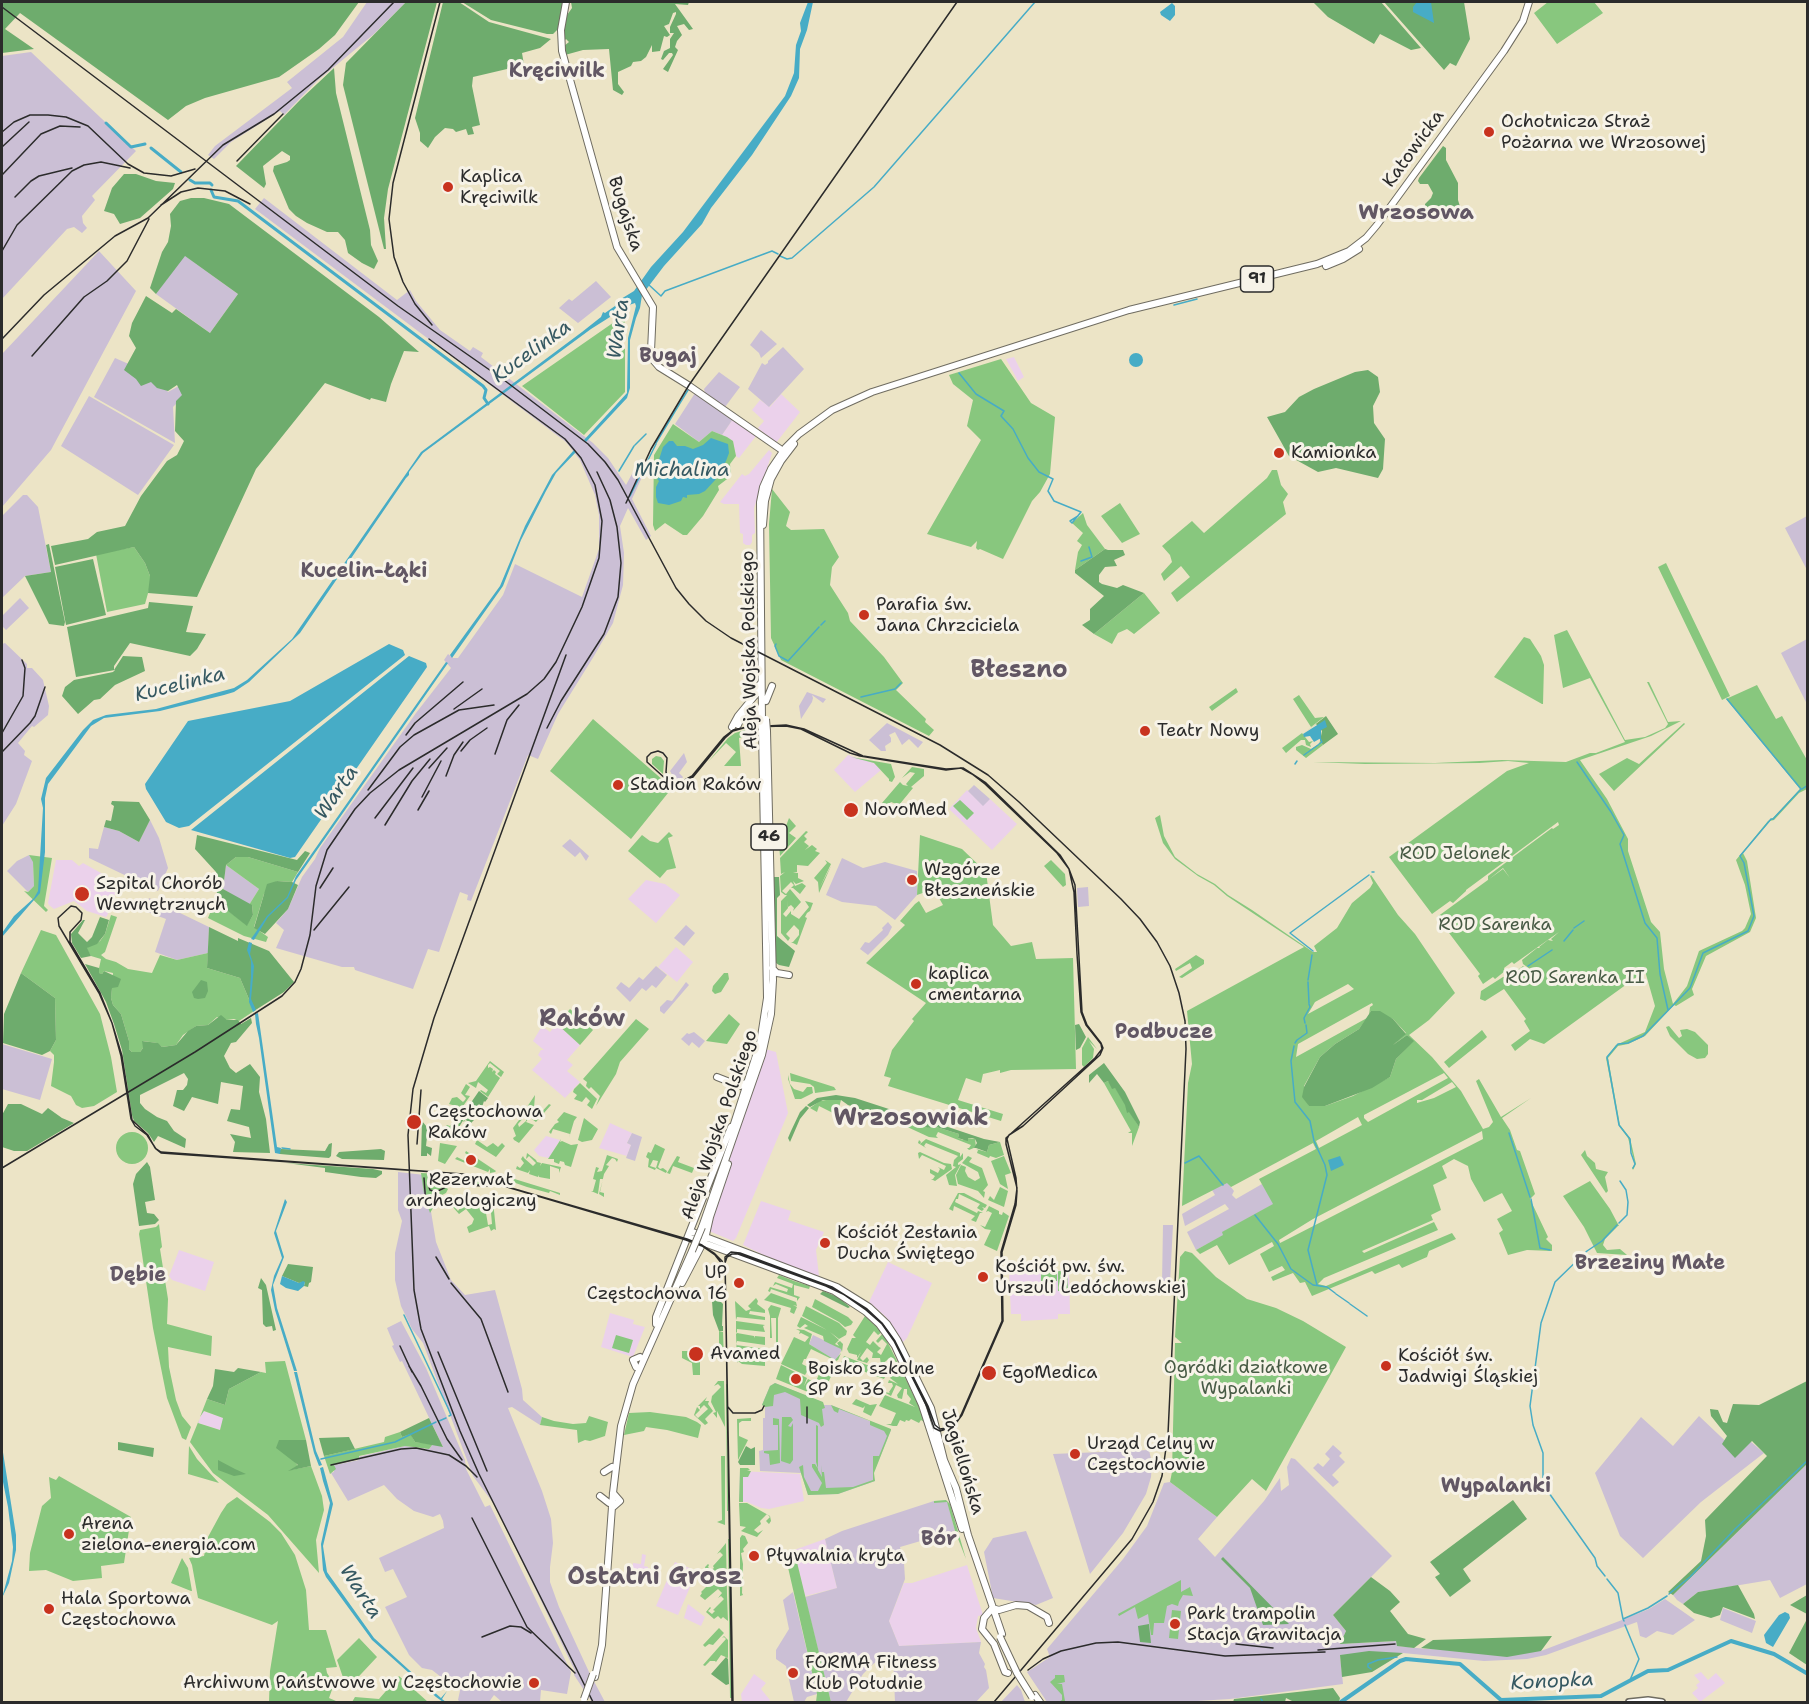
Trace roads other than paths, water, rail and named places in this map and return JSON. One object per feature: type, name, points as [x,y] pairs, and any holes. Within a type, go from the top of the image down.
[{"type":"main road","name":"Bugajska","points":[[566,2],[561,30],[564,57],[617,247],[653,309],[651,351],[657,365],[784,453]]},
{"type":"main road","name":"Katowicka","points":[[1167,304],[1326,266],[1362,247],[1383,224],[1513,45],[1524,27],[1531,2]]},
{"type":"main road","name":"Katowicka","points":[[1147,306],[1324,262],[1349,251],[1361,242],[1377,225],[1513,39],[1531,2]]},
{"type":"main road","name":"Aleja Wojska Polskiego","points":[[750,1082],[762,1035],[767,998],[759,510],[763,487],[776,460],[821,421],[866,398],[1167,304]]},
{"type":"main road","name":"Aleja Wojska Polskiego","points":[[764,719],[766,701],[764,507],[771,479],[784,453],[803,430],[820,417],[860,396],[1147,306]]},
{"type":"main road","points":[[770,443],[776,451],[776,460]]},
{"type":"main road","points":[[732,727],[757,693],[762,678]]},
{"type":"main road","points":[[766,701],[772,687]]},
{"type":"main road","points":[[738,719],[753,706],[759,709],[764,719]]},
{"type":"main road","points":[[738,719],[746,724]]},
{"type":"main road","name":"Aleja Wojska Polskiego","points":[[584,1701],[598,1659],[612,1467],[618,1418],[688,1250],[689,1234],[701,1225],[750,1082],[763,1052],[771,1014],[773,980],[764,731]]},
{"type":"main road","points":[[772,968],[777,973],[789,977],[780,975],[773,980]]},
{"type":"main road","points":[[763,1052],[767,1062]]},
{"type":"main road","points":[[717,1077],[740,1086],[761,1078]]},
{"type":"main road","name":"Aleja Wojska Polskiego","points":[[657,1324],[659,1309],[701,1225],[728,1163],[737,1120]]},
{"type":"main road","name":"Aleja Wojska Polskiego","points":[[657,1324],[666,1315],[707,1238],[701,1225],[716,1164],[737,1120]]},
{"type":"main road","points":[[689,1234],[707,1238]]},
{"type":"main road","name":"Jagiellońska","points":[[707,1238],[837,1287],[869,1307],[887,1324],[898,1341],[931,1408],[944,1460],[956,1488],[1001,1636],[1036,1699]]},
{"type":"main road","name":"Jagiellońska","points":[[707,1238],[737,1256],[839,1294],[870,1315],[890,1337],[925,1412],[994,1613]]},
{"type":"main road","points":[[688,1250],[686,1246],[695,1250],[694,1260]]},
{"type":"main road","name":"Aleja Wojska Polskiego","points":[[610,1506],[620,1501],[613,1493],[621,1426],[638,1367]]},
{"type":"main road","points":[[604,1472],[612,1467]]},
{"type":"main road","points":[[600,1496],[610,1506]]},
{"type":"main road","points":[[1003,1664],[996,1646],[982,1629],[984,1619],[994,1613],[1022,1604],[1050,1621]]},
{"type":"main road","points":[[1629,1702],[1648,1700],[1662,1702]]},
{"type":"water","points":[[808,2],[813,2],[800,49],[799,78],[791,96],[702,224],[664,266],[642,295],[630,340],[630,388],[627,398],[586,442],[584,440],[627,393],[628,338],[635,303],[591,329],[423,453],[300,633],[249,682],[234,692],[224,695],[160,711],[104,718],[91,726],[48,784],[45,798],[45,852],[40,893],[2,937],[2,933],[14,916],[34,898],[38,891],[43,808],[41,799],[46,778],[83,730],[93,720],[106,715],[156,709],[234,688],[247,680],[292,639],[421,452],[582,332],[601,317],[603,312],[615,306],[616,302],[634,291],[651,267],[683,232],[785,96],[794,73],[796,45],[801,31],[800,23]]},
{"type":"water","points":[[1417,2],[1431,2],[1434,23],[1413,12],[1413,7]]},
{"type":"water","points":[[1172,3],[1175,6],[1175,15],[1170,21],[1160,12]]},
{"type":"water","points":[[1136,353],[1141,355],[1143,360],[1141,365],[1136,367],[1131,365],[1129,360],[1131,355]]},
{"type":"water","name":"Michalina","points":[[711,438],[728,444],[729,453],[716,479],[699,494],[687,495],[687,498],[683,497],[681,501],[669,505],[658,503],[656,497],[656,487],[659,481],[657,466],[663,447],[669,441],[673,441],[677,446],[693,449],[703,445]]},
{"type":"water","points":[[574,450],[576,452],[556,473],[546,491],[521,540],[503,586],[452,658],[450,655],[500,586],[525,526],[552,475]]},
{"type":"water","points":[[389,644],[403,650],[405,655],[189,826],[179,828],[166,822],[145,784],[188,721],[290,701]]},
{"type":"water","name":"Warta","points":[[409,656],[426,663],[427,667],[295,857],[290,858],[191,830]]},
{"type":"water","points":[[446,662],[448,663],[296,880],[288,898],[268,917],[254,940],[251,939],[267,916],[287,897],[296,876]]},
{"type":"water","points":[[1325,720],[1327,727],[1321,730],[1321,738],[1314,742],[1310,736],[1304,737],[1303,734]]},
{"type":"water","points":[[249,942],[252,943],[250,954],[254,966],[251,999],[256,1010],[253,1012],[249,1002],[251,961],[247,950]]},
{"type":"water","points":[[258,1013],[277,1147],[281,1148],[280,1154],[275,1153],[256,1024],[255,1014]]},
{"type":"water","points":[[1340,1156],[1344,1165],[1331,1171],[1328,1160]]},
{"type":"water","points":[[285,1199],[287,1202],[276,1231],[284,1257],[273,1285],[277,1308],[297,1371],[294,1371],[271,1290],[282,1258],[274,1233]]},
{"type":"water","points":[[282,1276],[299,1283],[303,1281],[304,1286],[298,1291],[286,1288],[280,1284]]},
{"type":"water","points":[[294,1372],[297,1372],[316,1451],[322,1465],[319,1466],[314,1453]]},
{"type":"water","points":[[2,1446],[16,1535],[16,1550],[9,1583],[2,1598],[12,1561],[13,1547],[3,1482]]},
{"type":"water","points":[[323,1467],[333,1504],[323,1546],[327,1572],[374,1638],[431,1690],[436,1684],[433,1691],[441,1698],[447,1691],[442,1699],[446,1702],[436,1697],[372,1640],[326,1577],[323,1570],[321,1544],[330,1503],[320,1468]]},
{"type":"water","points":[[1785,1612],[1790,1618],[1773,1647],[1766,1643],[1764,1635],[1779,1615]]},
{"type":"waterway","points":[[780,256],[787,259],[792,258],[874,187],[1035,2]]},
{"type":"waterway","points":[[106,123],[131,147],[145,144]]},
{"type":"waterway","points":[[151,148],[181,172]]},
{"type":"waterway","points":[[190,180],[195,183],[212,185]]},
{"type":"waterway","points":[[211,190],[214,197],[238,201],[483,386],[486,390],[484,398],[488,404]]},
{"type":"waterway","points":[[649,285],[661,296],[665,291],[772,251],[778,254]]},
{"type":"waterway","points":[[1174,305],[1197,299]]},
{"type":"waterway","points":[[959,373],[976,394],[1004,411],[1001,416],[1013,429],[1028,458],[1039,472],[1053,479],[1048,491],[1054,501],[1081,512],[1072,523],[1070,521],[1078,516]]},
{"type":"waterway","points":[[656,443],[690,389]]},
{"type":"waterway","points":[[635,445],[646,434]]},
{"type":"waterway","points":[[630,496],[656,444]]},
{"type":"waterway","points":[[619,471],[634,446]]},
{"type":"waterway","points":[[1081,561],[1092,557],[1089,547]]},
{"type":"waterway","points":[[821,625],[825,621]]},
{"type":"waterway","points":[[776,644],[779,656],[788,661],[819,627]]},
{"type":"waterway","points":[[896,688],[901,683]]},
{"type":"waterway","points":[[861,697],[895,689]]},
{"type":"waterway","points":[[1633,1168],[1635,1164],[1630,1139],[1619,1125],[1607,1057],[1618,1044],[1628,1043],[1643,1036],[1690,988],[1703,953],[1748,931],[1754,916],[1744,863],[1740,856],[1771,819],[1801,789],[1727,699]]},
{"type":"waterway","points":[[1319,744],[1322,742],[1320,738]]},
{"type":"waterway","points":[[1304,755],[1318,745]]},
{"type":"waterway","points":[[1577,762],[1624,835],[1620,844],[1645,923],[1657,938],[1660,974],[1668,1010]]},
{"type":"waterway","points":[[1802,789],[1808,785]]},
{"type":"waterway","points":[[1313,951],[1290,933],[1369,875]]},
{"type":"waterway","points":[[1574,928],[1584,921]]},
{"type":"waterway","points":[[1564,941],[1573,930]]},
{"type":"waterway","points":[[1528,966],[1552,950]]},
{"type":"waterway","points":[[1308,980],[1312,955]]},
{"type":"waterway","points":[[1308,982],[1309,1003]]},
{"type":"waterway","points":[[1305,1023],[1304,1018],[1310,1007],[1309,1004]]},
{"type":"waterway","points":[[1295,1043],[1307,1033],[1306,1025]]},
{"type":"waterway","points":[[1294,1046],[1291,1061],[1295,1102],[1310,1121],[1314,1141],[1327,1175],[1308,1250],[1317,1285]]},
{"type":"waterway","points":[[1509,1133],[1530,1197]]},
{"type":"waterway","points":[[282,1148],[290,1149]]},
{"type":"waterway","points":[[1185,1163],[1199,1156],[1223,1185]]},
{"type":"waterway","points":[[1619,1223],[1627,1215],[1628,1202],[1626,1190],[1620,1181]]},
{"type":"waterway","points":[[1531,1199],[1540,1248],[1550,1250]]},
{"type":"waterway","points":[[1255,1215],[1278,1244],[1291,1269],[1313,1285],[1327,1287],[1335,1293]]},
{"type":"waterway","points":[[1605,1576],[1549,1493],[1543,1477],[1543,1453],[1533,1425],[1530,1406],[1541,1323],[1555,1282],[1617,1225]]},
{"type":"waterway","points":[[1336,1294],[1349,1303]]},
{"type":"waterway","points":[[1350,1304],[1367,1316]]},
{"type":"waterway","points":[[404,1315],[448,1408],[451,1415],[449,1416]]},
{"type":"waterway","points":[[439,1421],[446,1418]]},
{"type":"waterway","points":[[321,1459],[395,1442],[436,1422]]},
{"type":"waterway","points":[[1669,1594],[1690,1577],[1735,1529],[1808,1460]]},
{"type":"waterway","points":[[1607,1579],[1618,1593],[1623,1619]]},
{"type":"waterway","points":[[1624,1621],[1623,1619],[1648,1608],[1667,1596]]},
{"type":"waterway","points":[[1625,1625],[1639,1659],[1630,1680]]},
{"type":"waterway","name":"Konopka","points":[[1341,1702],[1406,1659],[1460,1664],[1501,1700],[1601,1696],[1648,1671],[1668,1670],[1731,1641],[1774,1654],[1808,1674]]},
{"type":"waterway","points":[[1371,1669],[1368,1664],[1397,1657]]},
{"type":"tram line","points":[[732,1702],[725,1257],[731,1252],[740,1253],[832,1287],[867,1309],[882,1323],[895,1341],[928,1406],[935,1425],[940,1429],[947,1428],[961,1415],[1002,1321],[1001,1252],[1015,1204],[1017,1188],[1006,1144],[1006,1138],[1095,1058],[1102,1049],[1101,1044],[1086,1025],[1081,1012],[1074,892],[1069,869],[1057,853],[972,774],[961,768],[946,770],[860,756],[801,729],[786,726],[747,727],[733,731],[693,777],[684,782],[676,783],[667,780],[647,762],[647,757],[651,753],[658,751],[663,753],[667,758],[668,778],[674,782],[683,781],[692,776],[724,737],[733,730],[747,727],[786,725],[804,729],[863,756],[946,769],[963,768],[986,783],[1060,855],[1069,869],[1075,885],[1082,1012],[1087,1025],[1101,1043],[1103,1048],[1100,1055],[1007,1139],[1016,1178],[1017,1191],[1016,1205],[1002,1252],[1003,1321],[962,1415],[950,1428],[940,1431],[934,1428],[927,1407],[894,1341],[882,1324],[866,1310],[843,1294],[826,1286],[738,1254],[727,1257],[725,1263],[733,1702]]},
{"type":"tram line","points":[[724,1271],[715,1255],[702,1246],[686,1240],[463,1174],[161,1153],[156,1149],[147,1135],[135,1126],[131,1119],[121,1056],[112,1023],[99,993],[59,926],[58,918],[71,906],[76,907],[82,913],[81,920],[70,932],[70,942],[100,993],[112,1023],[122,1056],[132,1120],[148,1135],[155,1148],[161,1152],[463,1174],[687,1239],[702,1245],[714,1253],[722,1261],[725,1269]]},
{"type":"tram line","points":[[482,1185],[449,1183],[436,1176],[430,1179],[428,1184],[430,1190],[436,1192],[450,1185],[489,1186]]},
{"type":"tram line","points":[[728,1407],[733,1413],[755,1413],[762,1410],[764,1406]]},
{"type":"tram line","points":[[807,1407],[807,1423]]},
{"type":"railway","points":[[2,339],[44,295],[115,236],[148,218],[223,145],[274,114],[328,70],[394,2]]},
{"type":"railway","points":[[432,325],[415,304],[403,282],[394,257],[389,219],[393,183],[440,2]]},
{"type":"railway","points":[[626,503],[651,449],[689,385],[957,2]]},
{"type":"railway","points":[[2,7],[398,306],[504,380],[588,444],[618,480],[676,588],[706,621],[731,638],[940,745],[988,775],[1121,899],[1157,942],[1170,966],[1179,993],[1185,1021],[1186,1049],[1168,1434],[1162,1476],[1153,1502],[1132,1539],[994,1702]]},
{"type":"railway","points":[[237,161],[283,114]]},
{"type":"railway","points":[[2,132],[14,122],[30,115],[66,117],[88,126],[128,164],[144,173],[171,176],[195,169]]},
{"type":"railway","points":[[2,147],[29,122]]},
{"type":"railway","points":[[2,175],[41,134],[60,126],[80,127]]},
{"type":"railway","points":[[2,251],[17,225],[72,171],[84,165],[101,162],[130,168]]},
{"type":"railway","points":[[15,197],[39,176],[72,168]]},
{"type":"railway","points":[[161,205],[181,192],[198,188],[225,191],[250,204]]},
{"type":"railway","points":[[32,356],[84,297],[107,281],[127,261],[149,219]]},
{"type":"railway","points":[[2,1168],[195,1052],[282,996],[295,982],[301,969],[310,935],[316,886],[327,850],[355,809],[370,793],[399,770],[527,694],[544,679],[556,662],[582,607],[599,558],[602,521],[595,485],[581,458],[565,439],[429,339]]},
{"type":"railway","points":[[547,728],[561,701],[604,634],[618,597],[621,563],[617,527],[610,500],[597,472]]},
{"type":"railway","points":[[566,655],[434,1018],[413,1089],[408,1135],[414,1290],[421,1329],[479,1474],[593,1702]]},
{"type":"railway","points":[[2,733],[23,696],[25,668],[22,660]]},
{"type":"railway","points":[[406,735],[415,723],[463,682]]},
{"type":"railway","points":[[2,752],[35,716],[45,687]]},
{"type":"railway","points":[[454,709],[482,689]]},
{"type":"railway","points":[[368,790],[400,747],[414,735],[459,710],[494,705]]},
{"type":"railway","points":[[495,754],[507,720],[519,705]]},
{"type":"railway","points":[[461,751],[470,740],[487,728]]},
{"type":"railway","points":[[446,776],[454,755],[463,742]]},
{"type":"railway","points":[[429,768],[447,748]]},
{"type":"railway","points":[[385,825],[412,781],[430,759]]},
{"type":"railway","points":[[422,797],[441,761]]},
{"type":"railway","points":[[375,818],[413,768]]},
{"type":"railway","points":[[418,810],[429,791]]},
{"type":"railway","points":[[320,888],[333,868]]},
{"type":"railway","points":[[314,930],[349,887]]},
{"type":"railway","points":[[417,1144],[421,1090]]},
{"type":"railway","points":[[424,1178],[426,1206]]},
{"type":"railway","points":[[436,1257],[449,1279]]},
{"type":"railway","points":[[451,1283],[481,1319],[508,1392]]},
{"type":"railway","points":[[400,1346],[412,1372]]},
{"type":"railway","points":[[438,1352],[487,1471]]},
{"type":"railway","points":[[409,1366],[447,1439],[462,1460]]},
{"type":"railway","points":[[331,1465],[401,1449],[416,1448],[449,1455],[466,1466],[477,1477]]},
{"type":"railway","points":[[472,1518],[527,1627],[575,1673]]},
{"type":"railway","points":[[482,1637],[510,1626],[521,1627],[531,1633]]},
{"type":"railway","points":[[1028,1670],[1043,1659],[1061,1651],[1096,1643],[1118,1642],[1225,1656],[1325,1652]]},
{"type":"railway","points":[[1236,1644],[1273,1648]]},
{"type":"railway","points":[[1318,1650],[1395,1644]]},
{"type":"place","name":"Ochotnicza Straż Pożarna we Wrzosowej","points":[[1489,132]]},
{"type":"place","name":"Kaplica Kręciwilk","points":[[448,187]]},
{"type":"place","name":"Kamionka","points":[[1279,453]]},
{"type":"place","name":"Parafia św. Jana Chrzciciela","points":[[864,615]]},
{"type":"place","name":"Teatr Nowy","points":[[1145,731]]},
{"type":"place","name":"Stadion Raków","points":[[618,785]]},
{"type":"place","name":"NovoMed","points":[[851,810]]},
{"type":"place","name":"Wzgórze Błeszneńskie","points":[[912,880]]},
{"type":"place","name":"Szpital Chorób Wewnętrznych","points":[[82,894]]},
{"type":"place","name":"kaplica cmentarna","points":[[916,984]]},
{"type":"place","name":"Częstochowa Raków","points":[[414,1122]]},
{"type":"place","name":"Rezerwat archeologiczny","points":[[471,1160]]},
{"type":"place","name":"Kościół Zesłania Ducha Świętego","points":[[825,1243]]},
{"type":"place","name":"Kościół pw. św. Urszuli Ledóchowskiej","points":[[983,1277]]},
{"type":"place","name":"UP Częstochowa 16","points":[[739,1283]]},
{"type":"place","name":"Avamed","points":[[696,1354]]},
{"type":"place","name":"Kościół św. Jadwigi Śląskiej","points":[[1386,1366]]},
{"type":"place","name":"EgoMedica","points":[[989,1373]]},
{"type":"place","name":"Boisko szkolne SP nr 36","points":[[796,1379]]},
{"type":"place","name":"Urząd Celny w Częstochowie","points":[[1075,1454]]},
{"type":"place","name":"Arena zielona-energia.com","points":[[69,1534]]},
{"type":"place","name":"Pływalnia kryta","points":[[754,1556]]},
{"type":"place","name":"Hala Sportowa Częstochowa","points":[[49,1609]]},
{"type":"place","name":"Park trampolin Stacja Grawitacja","points":[[1175,1624]]},
{"type":"place","name":"FORMA Fitness Klub Południe","points":[[793,1673]]},
{"type":"place","name":"Archiwum Państwowe w Częstochowie","points":[[534,1683]]},
{"type":"district","name":"Kręciwilk","points":[[557,72]]},
{"type":"district","name":"Wrzosowa","points":[[1416,214]]},
{"type":"district","name":"Bugaj","points":[[668,357]]},
{"type":"district","name":"Kucelin-Łąki","points":[[364,572]]},
{"type":"district","name":"Błeszno","points":[[1019,671]]},
{"type":"district","name":"Raków","points":[[582,1020]]},
{"type":"district","name":"Podbucze","points":[[1164,1033]]},
{"type":"district","name":"Wrzosowiak","points":[[911,1119]]},
{"type":"district","name":"Brzeziny Małe","points":[[1650,1264]]},
{"type":"district","name":"Dębie","points":[[138,1276]]},
{"type":"district","name":"Wypalanki","points":[[1496,1487]]},
{"type":"district","name":"Bór","points":[[939,1540]]},
{"type":"district","name":"Ostatni Grosz","points":[[655,1578]]},
{"type":"water label","name":"Kucelinka","points":[[532,352]]},
{"type":"water label","name":"Kucelinka","points":[[180,685]]},
{"type":"park label","name":"ROD Jelonek","points":[[1455,854]]},
{"type":"park label","name":"ROD Sarenka","points":[[1495,925]]},
{"type":"park label","name":"ROD Sarenka II","points":[[1575,978]]},
{"type":"park label","name":"Ogródki działkowe Wypalanki","points":[[1246,1378]]}]
